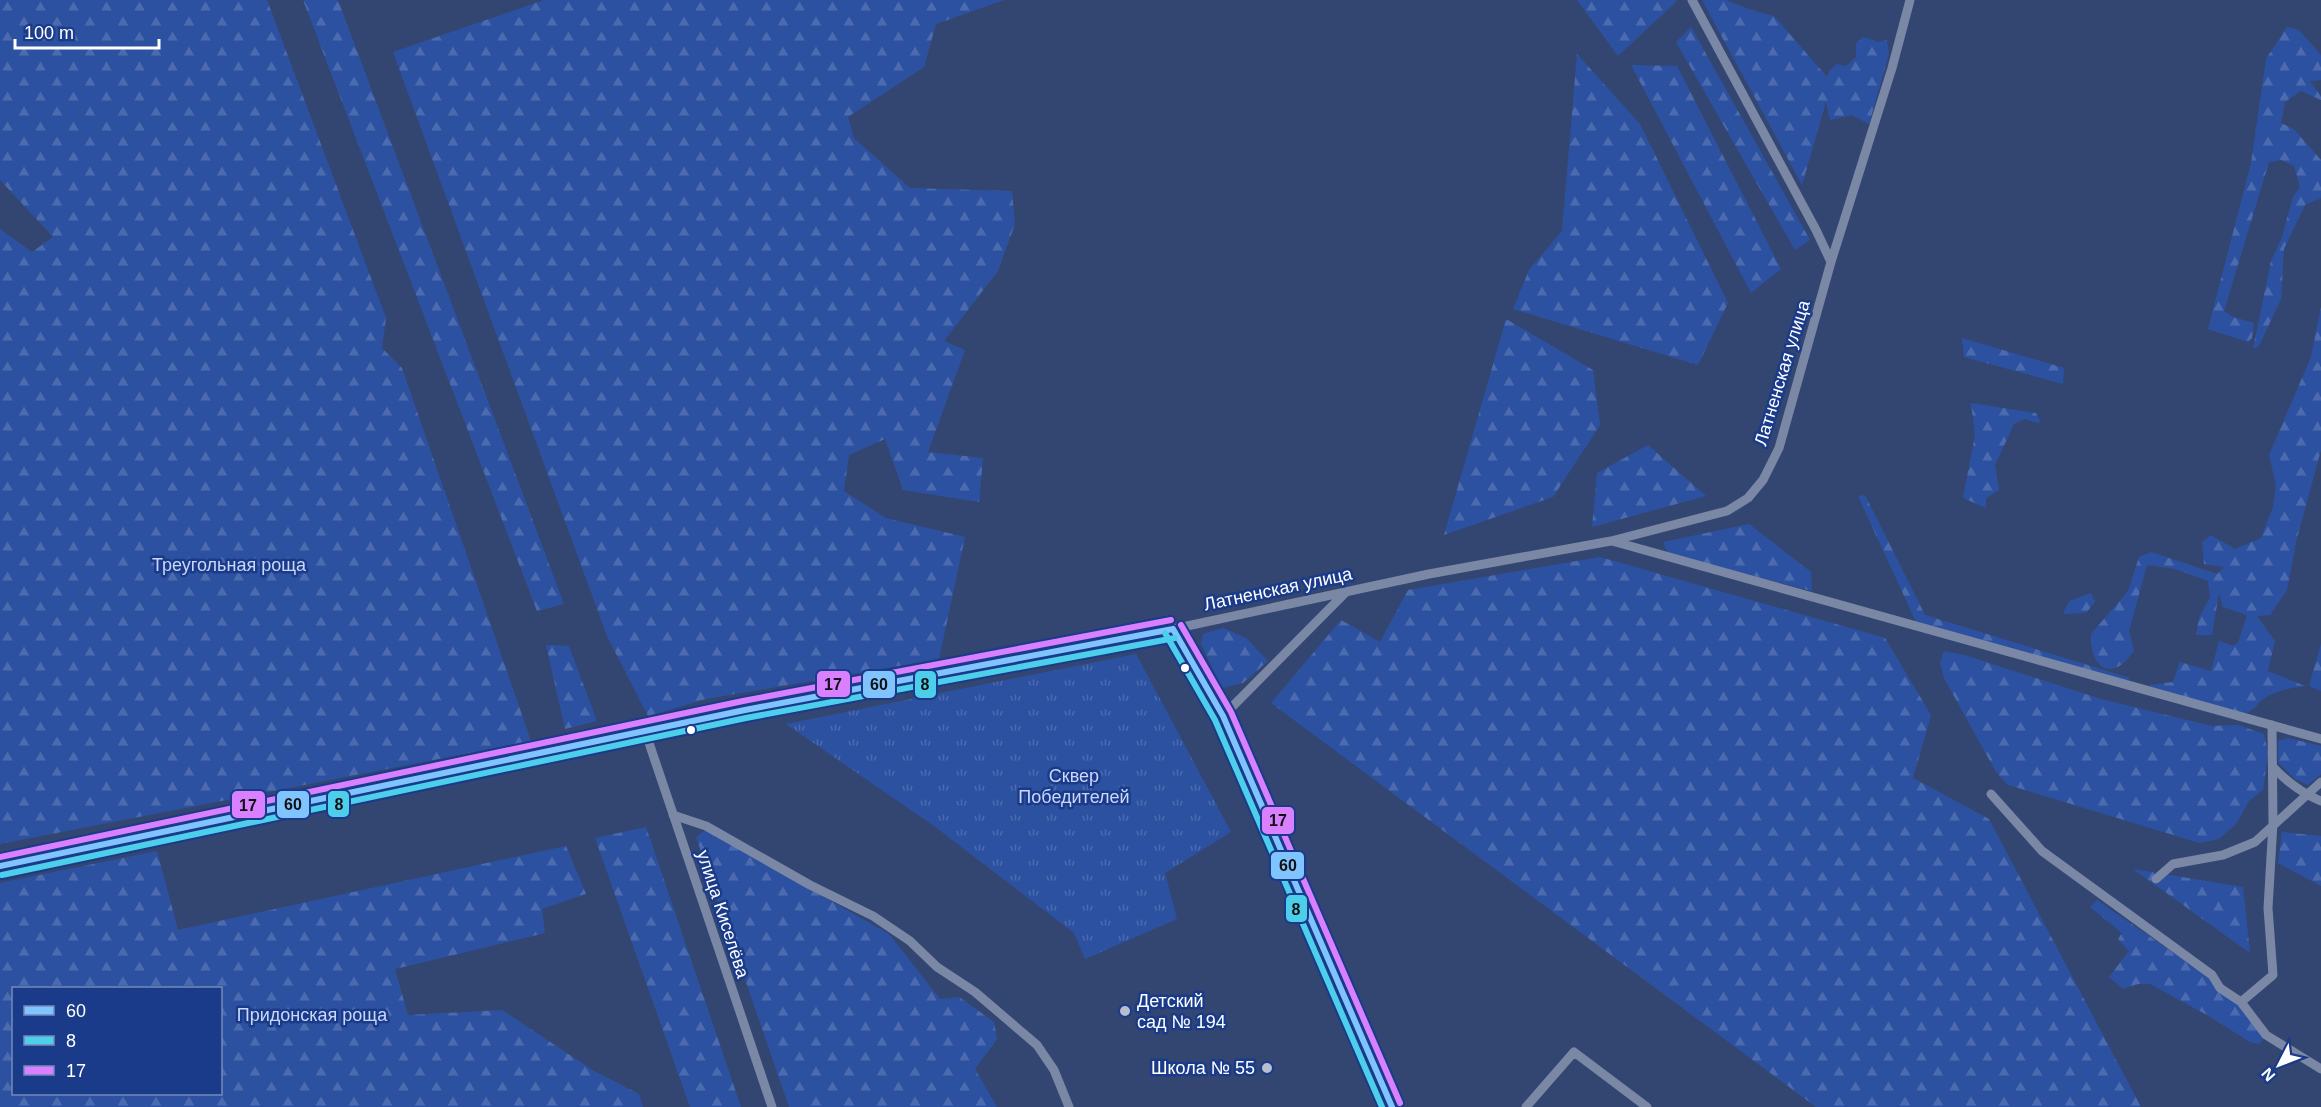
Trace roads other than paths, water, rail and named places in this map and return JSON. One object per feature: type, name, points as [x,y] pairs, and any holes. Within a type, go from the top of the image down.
[{"type":"street","points":[[1692,0],[1831,262]]},
{"type":"street","name":"Латненская улица","points":[[0,866],[160,836],[489,762],[951,668],[1173,628],[1611,541],[1727,512],[1748,498],[1763,480],[1779,448],[1831,262],[1892,68],[1910,0]]},
{"type":"street","points":[[1611,541],[2321,739]]},
{"type":"street","points":[[1223,716],[1346,592]]},
{"type":"street","points":[[1173,628],[1223,716],[1392,1107]]},
{"type":"street","points":[[2241,1002],[2272,975],[2268,908],[2272,828],[2272,725]]},
{"type":"street","name":"улица Киселёва","points":[[645,731],[772,1107]]},
{"type":"street","points":[[2273,767],[2286,782],[2307,796],[2321,801]]},
{"type":"street","points":[[2156,879],[2173,864],[2223,855],[2255,842],[2321,782]]},
{"type":"street","points":[[1991,794],[2042,851],[2203,969],[2220,988],[2241,1002],[2266,1035],[2321,1069]]},
{"type":"street","points":[[673,815],[706,826],[810,885],[873,916],[910,941],[937,967],[975,992],[1037,1045],[1054,1070],[1069,1107]]},
{"type":"street","points":[[1526,1107],[1574,1052],[1647,1107]]},
{"type":"place","name":"Детский сад № 194","points":[[1125,1011]]},
{"type":"place","name":"Школа № 55","points":[[1267,1068]]},
{"type":"park label","name":"Треугольная роща","points":[[229,565]]},
{"type":"park label","name":"Сквер Победителей","points":[[1074,786]]},
{"type":"park label","name":"Придонская роща","points":[[312,1015]]}]
